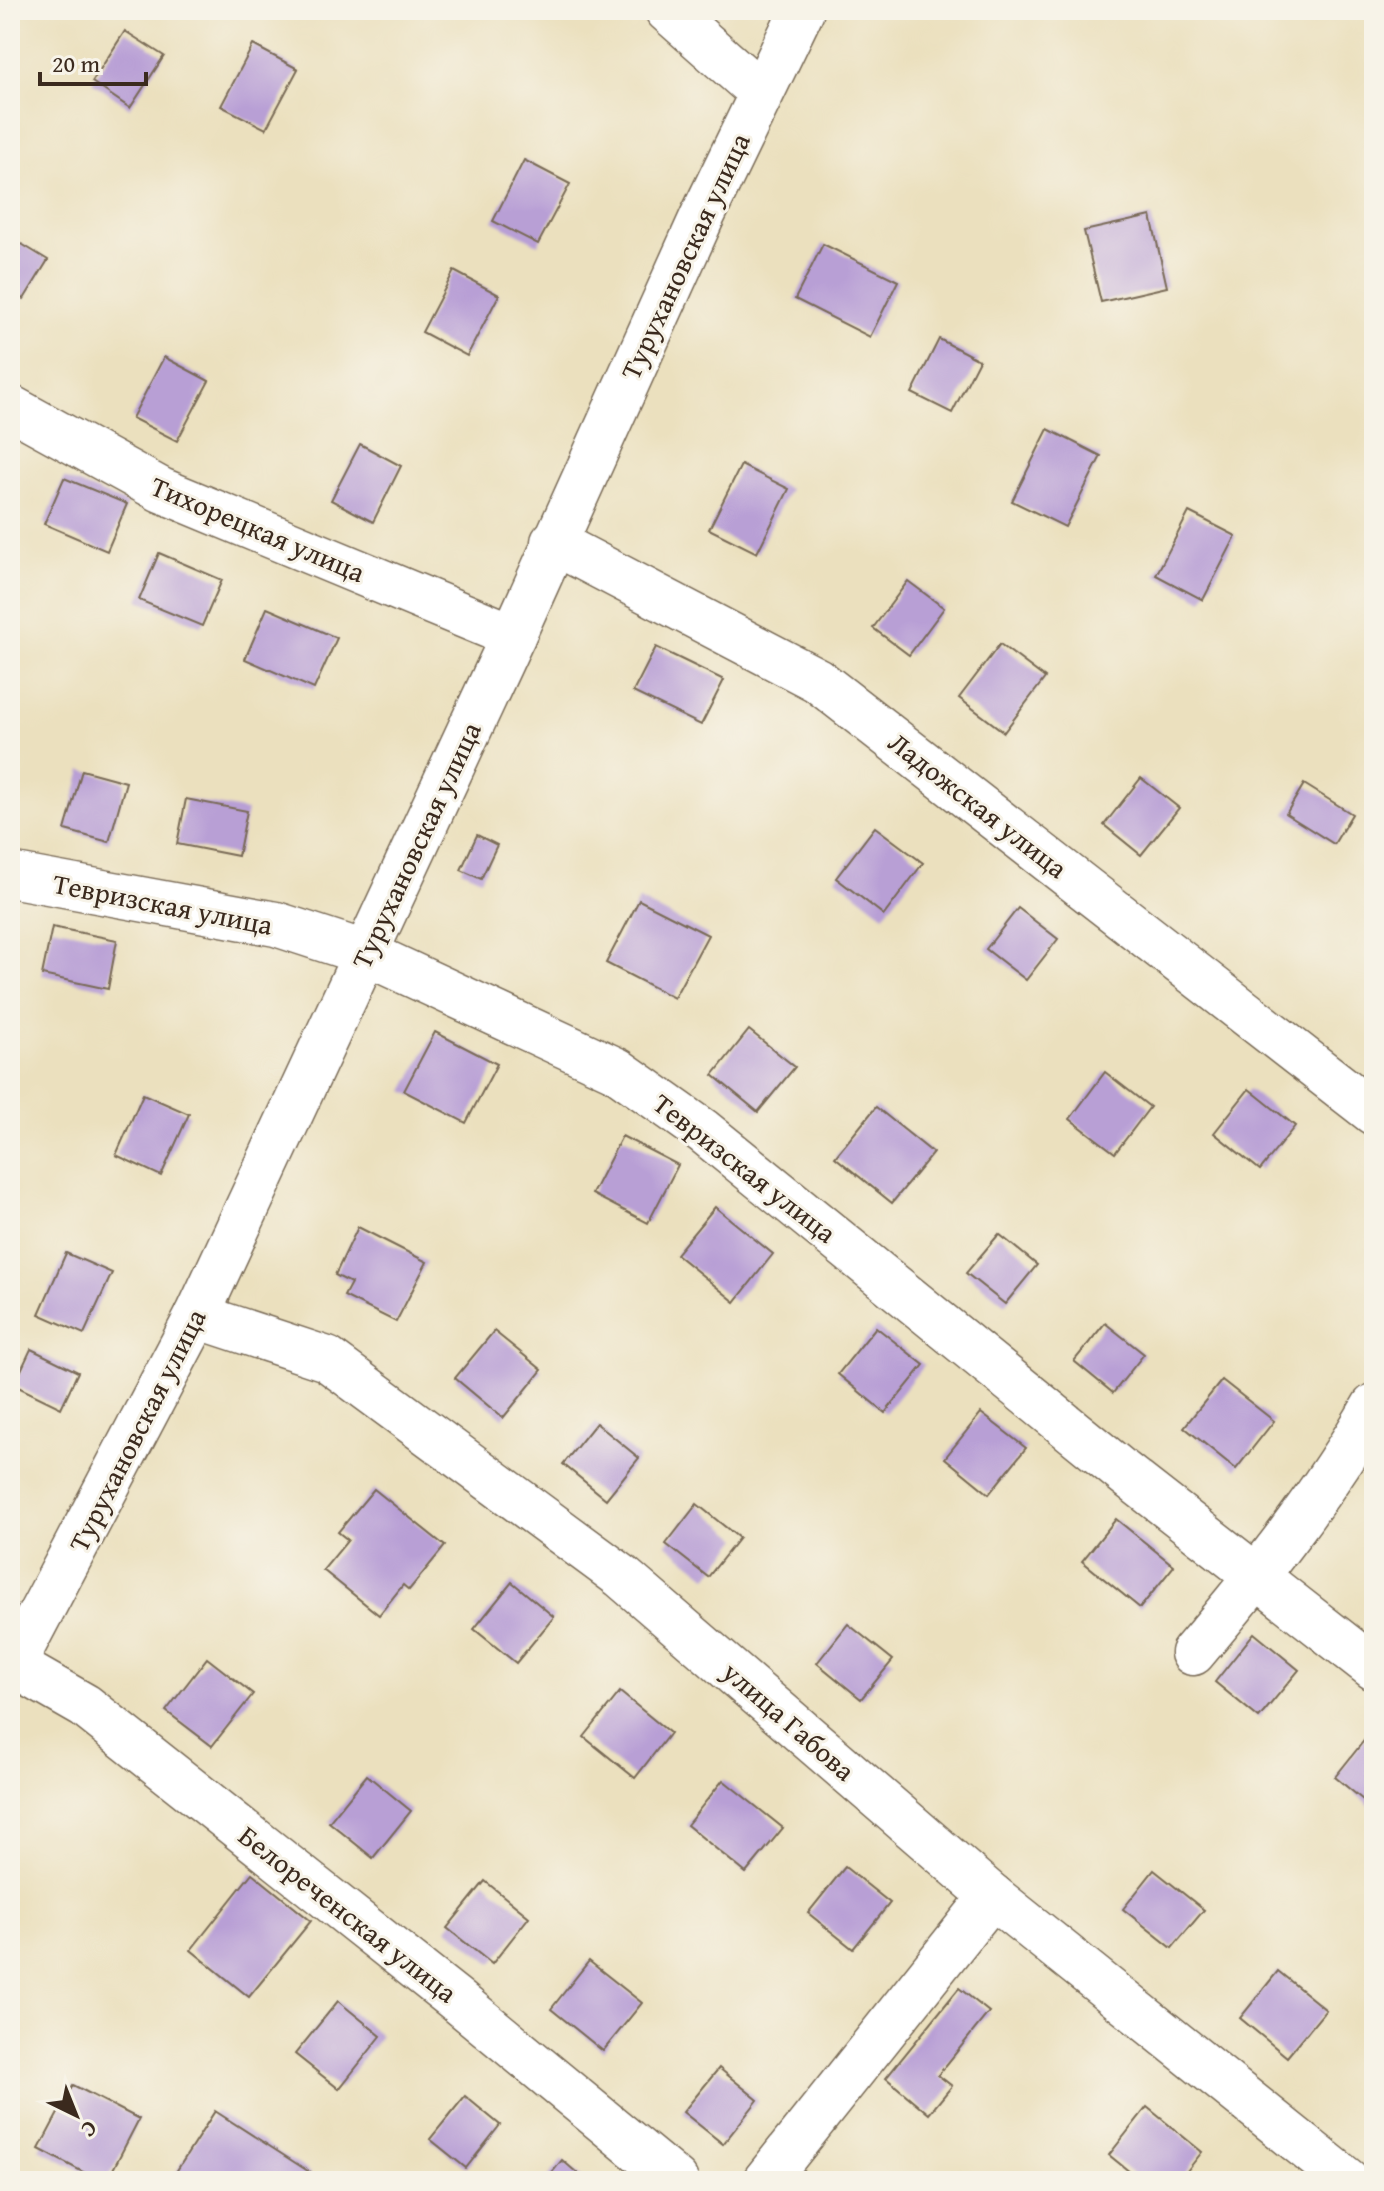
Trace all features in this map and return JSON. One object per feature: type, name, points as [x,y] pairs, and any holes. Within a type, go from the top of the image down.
[{"type":"street","points":[[667,10],[761,93]]},
{"type":"street","name":"Турухановская улица","points":[[12,1666],[197,1316],[802,10]]},
{"type":"street","name":"Тихорецкая улица","points":[[10,407],[161,490],[513,636]]},
{"type":"street","name":"Ладожская улица","points":[[553,542],[817,680],[1374,1113]]},
{"type":"street","name":"Тевризская улица","points":[[10,875],[276,924],[365,953],[617,1070],[703,1131],[1123,1472],[1374,1668]]},
{"type":"street","name":"улица Габова","points":[[197,1316],[327,1359],[621,1576],[992,1896],[1348,2181]]},
{"type":"street","points":[[1193,1653],[1258,1577],[1350,1448],[1374,1406]]},
{"type":"street","name":"Белореченская улица","points":[[12,1666],[97,1715],[454,1998],[676,2181]]},
{"type":"street","points":[[765,2181],[992,1896]]},
{"type":"building","points":[[125,31],[164,56],[130,108],[92,82]]},
{"type":"building","points":[[253,45],[298,69],[266,129],[221,106]]},
{"type":"building","points":[[524,160],[570,184],[538,244],[493,221]]},
{"type":"building","points":[[1151,216],[1167,287],[1101,302],[1084,231]]},
{"type":"building","points":[[10,237],[48,260],[24,299],[10,291]]},
{"type":"building","points":[[823,244],[898,281],[870,337],[795,299]]},
{"type":"building","points":[[454,271],[499,295],[467,356],[422,332]]},
{"type":"building","points":[[939,339],[979,360],[952,413],[912,393]]},
{"type":"building","points":[[164,357],[209,381],[177,441],[132,418]]},
{"type":"building","points":[[1048,429],[1101,456],[1065,527],[1012,501]]},
{"type":"building","points":[[360,444],[401,466],[373,522],[331,500]]},
{"type":"building","points":[[741,465],[789,489],[757,553],[709,529]]},
{"type":"building","points":[[64,478],[127,504],[107,551],[44,524]]},
{"type":"building","points":[[1189,512],[1236,536],[1203,600],[1156,575]]},
{"type":"building","points":[[159,553],[222,580],[202,626],[139,600]]},
{"type":"building","points":[[908,581],[944,608],[909,655],[873,628]]},
{"type":"building","points":[[267,608],[337,638],[314,689],[245,659]]},
{"type":"building","points":[[1000,644],[1045,678],[1004,732],[959,698]]},
{"type":"building","points":[[656,647],[724,680],[701,725],[633,692]]},
{"type":"building","points":[[82,770],[126,782],[109,842],[65,830]]},
{"type":"building","points":[[1141,778],[1179,808],[1141,855],[1104,825]]},
{"type":"building","points":[[1304,784],[1352,814],[1334,844],[1286,814]]},
{"type":"building","points":[[186,799],[247,811],[238,856],[177,844]]},
{"type":"building","points":[[875,827],[923,863],[884,915],[836,878]]},
{"type":"building","points":[[477,835],[497,845],[481,879],[461,870]]},
{"type":"building","points":[[639,900],[708,935],[674,998],[606,963]]},
{"type":"building","points":[[1018,908],[1058,939],[1026,980],[986,949]]},
{"type":"building","points":[[52,927],[117,940],[108,989],[42,975]]},
{"type":"building","points":[[749,1030],[795,1067],[758,1112],[713,1075]]},
{"type":"building","points":[[435,1032],[497,1064],[466,1123],[404,1091]]},
{"type":"building","points":[[1105,1072],[1150,1107],[1115,1153],[1070,1119]]},
{"type":"building","points":[[1249,1089],[1295,1126],[1260,1170],[1214,1133]]},
{"type":"building","points":[[143,1094],[189,1114],[161,1176],[116,1155]]},
{"type":"building","points":[[876,1107],[933,1153],[892,1203],[835,1157]]},
{"type":"building","points":[[622,1136],[678,1165],[648,1223],[592,1194]]},
{"type":"building","points":[[715,1207],[773,1254],[735,1302],[676,1254]]},
{"type":"building","points":[[358,1227],[427,1262],[396,1322],[344,1296],[351,1283],[335,1275]]},
{"type":"building","points":[[999,1234],[1037,1265],[1005,1304],[966,1273]]},
{"type":"building","points":[[66,1253],[112,1273],[84,1334],[39,1314]]},
{"type":"building","points":[[1105,1323],[1144,1354],[1113,1393],[1074,1361]]},
{"type":"building","points":[[876,1327],[924,1365],[885,1413],[838,1374]]},
{"type":"building","points":[[494,1331],[542,1370],[503,1418],[455,1378]]},
{"type":"building","points":[[31,1349],[78,1372],[61,1408],[14,1385]]},
{"type":"building","points":[[1222,1380],[1274,1421],[1236,1469],[1184,1427]]},
{"type":"building","points":[[981,1413],[1026,1448],[989,1494],[945,1458]]},
{"type":"building","points":[[596,1423],[639,1458],[606,1499],[563,1464]]},
{"type":"building","points":[[374,1489],[445,1546],[409,1590],[403,1585],[379,1615],[323,1570],[348,1540],[338,1532]]},
{"type":"building","points":[[697,1504],[739,1538],[708,1577],[666,1544]]},
{"type":"building","points":[[1116,1519],[1174,1566],[1140,1608],[1082,1561]]},
{"type":"building","points":[[512,1582],[554,1617],[516,1663],[474,1629]]},
{"type":"building","points":[[848,1624],[893,1660],[861,1699],[817,1663]]},
{"type":"building","points":[[1254,1633],[1299,1670],[1259,1718],[1215,1682]]},
{"type":"building","points":[[207,1658],[253,1694],[212,1746],[166,1711]]},
{"type":"building","points":[[620,1692],[670,1733],[635,1778],[584,1737]]},
{"type":"building","points":[[1374,1728],[1374,1809],[1335,1777]]},
{"type":"building","points":[[367,1775],[411,1811],[373,1858],[329,1822]]},
{"type":"building","points":[[723,1780],[783,1828],[746,1873],[687,1825]]},
{"type":"building","points":[[845,1867],[890,1903],[853,1949],[808,1913]]},
{"type":"building","points":[[1154,1870],[1204,1910],[1172,1948],[1123,1909]]},
{"type":"building","points":[[252,1873],[311,1921],[249,1997],[191,1950]]},
{"type":"building","points":[[485,1881],[529,1917],[492,1964],[447,1928]]},
{"type":"building","points":[[589,1961],[642,2003],[603,2051],[551,2009]]},
{"type":"building","points":[[1278,1971],[1326,2010],[1287,2057],[1240,2018]]},
{"type":"building","points":[[959,1988],[989,2012],[938,2075],[952,2086],[929,2114],[886,2078]]},
{"type":"building","points":[[338,2001],[381,2036],[339,2089],[295,2054]]},
{"type":"building","points":[[719,2068],[758,2100],[723,2144],[683,2112]]},
{"type":"building","points":[[73,2085],[139,2119],[107,2181],[100,2181],[39,2149]]},
{"type":"building","points":[[465,2096],[500,2125],[466,2168],[430,2139]]},
{"type":"building","points":[[1147,2107],[1202,2152],[1179,2181],[1141,2181],[1109,2155]]},
{"type":"building","points":[[215,2111],[311,2173],[306,2181],[191,2181],[176,2172]]},
{"type":"building","points":[[562,2160],[583,2178],[580,2181],[545,2181]]}]
